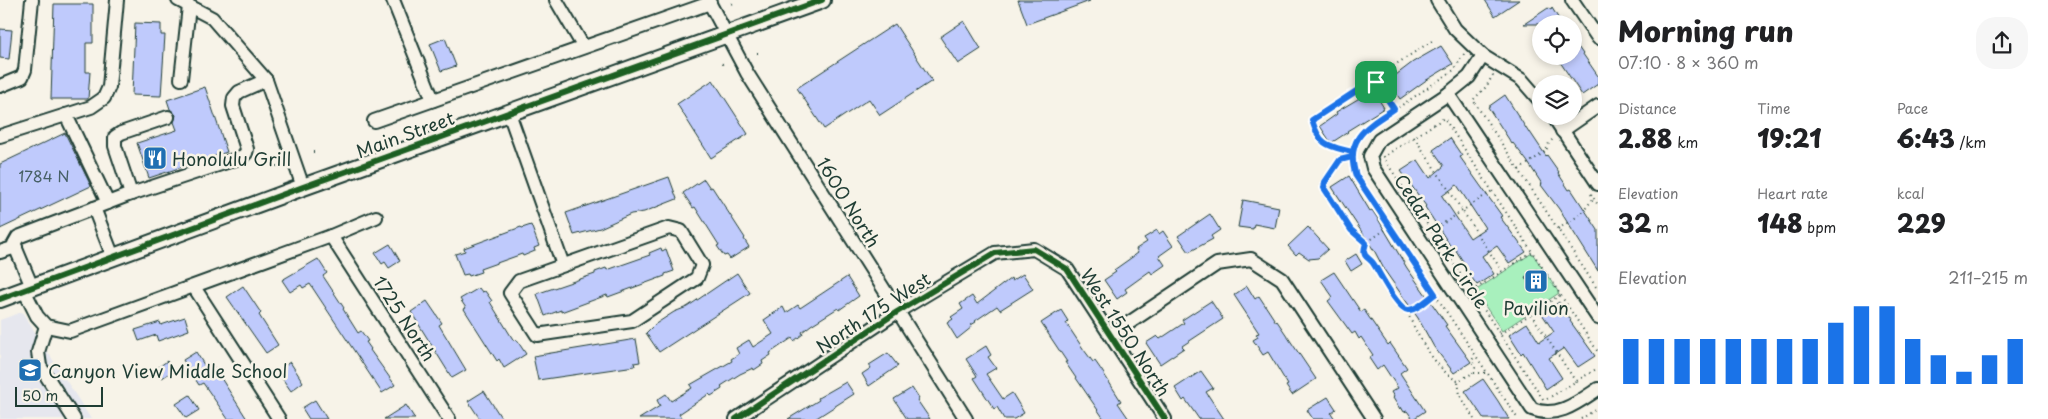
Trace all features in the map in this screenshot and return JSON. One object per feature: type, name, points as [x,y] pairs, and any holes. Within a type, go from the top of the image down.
[{"type":"main road","name":"Main Street","points":[[0,299],[303,186],[822,0]]},
{"type":"street","points":[[0,86],[22,77],[25,70],[32,0]]},
{"type":"street","points":[[0,136],[91,107],[104,98],[109,87],[117,0]]},
{"type":"street","points":[[393,0],[433,100]]},
{"type":"street","points":[[556,0],[583,46]]},
{"type":"street","points":[[1437,0],[1455,29],[1483,56],[1522,80],[1532,92]]},
{"type":"street","points":[[1572,0],[1598,38]]},
{"type":"street","points":[[374,121],[709,2]]},
{"type":"street","name":"1600 North","points":[[709,2],[747,73],[966,419]]},
{"type":"street","points":[[182,79],[184,3],[212,18],[266,80],[303,186]]},
{"type":"street","name":"Cedar Park Circle","points":[[1483,56],[1469,77],[1448,94],[1379,140],[1370,156],[1373,168],[1532,410],[1540,414],[1558,415],[1598,389]]},
{"type":"street","points":[[266,80],[239,92],[234,98],[233,106],[248,149],[242,157],[131,194],[18,237],[15,240],[37,316],[46,326],[70,331],[194,287],[376,218]]},
{"type":"street","points":[[1448,94],[1598,318]]},
{"type":"street","points":[[1562,130],[1598,106]]},
{"type":"street","points":[[509,113],[563,265]]},
{"type":"street","points":[[66,115],[108,203]]},
{"type":"street","points":[[131,194],[115,146],[115,137],[121,133],[168,116]]},
{"type":"street","points":[[1559,125],[1593,188]]},
{"type":"street","points":[[94,208],[113,257]]},
{"type":"street","points":[[669,228],[681,231],[702,265],[696,278],[632,321],[537,335],[510,293],[519,280],[563,265],[669,228]]},
{"type":"street","name":"1725 North","points":[[331,236],[449,419]]},
{"type":"street","points":[[0,252],[16,247]]},
{"type":"street","name":"North 175 West","points":[[736,419],[897,312],[995,253],[1034,249]]},
{"type":"street","name":"West 1550 North","points":[[1034,249],[1067,269],[1165,419]]},
{"type":"street","points":[[1111,335],[1217,264],[1251,259],[1282,280],[1374,419]]},
{"type":"street","points":[[194,287],[279,419]]},
{"type":"street","points":[[46,326],[38,352],[40,366],[74,419]]},
{"type":"path","points":[[1376,82],[1379,76],[1387,70],[1435,39]]},
{"type":"path","points":[[1460,48],[1464,54],[1454,70],[1362,132],[1352,152],[1352,157],[1356,176],[1518,419]]},
{"type":"path","points":[[1494,73],[1486,87],[1473,100],[1598,290]]},
{"type":"path","points":[[1376,82],[1394,109]]},
{"type":"path","points":[[1352,152],[1334,149],[1324,143],[1312,120],[1367,84],[1376,82]]},
{"type":"path","points":[[1598,352],[1444,118],[1383,157],[1545,401],[1598,368]]},
{"type":"path","points":[[1414,137],[1502,271]]},
{"type":"path","points":[[1519,170],[1546,151],[1548,143],[1554,138],[1559,145]]},
{"type":"path","points":[[1352,157],[1340,160],[1325,182],[1324,188],[1351,230],[1366,243]]},
{"type":"path","points":[[1593,188],[1594,198],[1598,205]]},
{"type":"path","points":[[1432,231],[1492,191]]},
{"type":"path","points":[[1558,229],[1581,214],[1594,198]]},
{"type":"path","points":[[1390,226],[1366,243],[1365,255],[1375,266],[1388,288],[1405,310],[1411,310],[1435,294]]},
{"type":"path","points":[[1472,291],[1532,252]]},
{"type":"path","points":[[1500,334],[1560,295]]},
{"type":"path","points":[[1411,310],[1409,316],[1430,353],[1446,374],[1458,381]]},
{"type":"path","points":[[1531,314],[1576,382]]},
{"type":"path","points":[[1473,374],[1475,368],[1472,360],[1475,356]]},
{"type":"path","points":[[1458,381],[1473,374],[1486,373]]},
{"type":"path","points":[[1458,381],[1460,395],[1474,419]]},
{"type":"path","points":[[1581,419],[1598,408]]},
{"type":"shaded area","name":"Canyon View Middle School","points":[[22,312],[91,419],[0,419],[0,320]]},
{"type":"green space","points":[[1532,253],[1559,293],[1502,331],[1475,291]]},
{"type":"building","points":[[1018,0],[1089,0],[1090,1],[1027,24]]},
{"type":"building","points":[[1485,0],[1519,0],[1495,16]]},
{"type":"building","points":[[54,4],[93,4],[93,43],[86,43],[86,72],[90,72],[88,99],[51,99]]},
{"type":"building","points":[[1548,8],[1551,10],[1552,8],[1556,15],[1538,15]]},
{"type":"building","points":[[1532,19],[1532,24],[1524,24]]},
{"type":"building","points":[[964,21],[981,49],[958,64],[940,37]]},
{"type":"building","points":[[135,23],[161,24],[161,35],[165,35],[161,96],[132,95]]},
{"type":"building","points":[[895,24],[932,81],[880,115],[869,99],[824,129],[797,88]]},
{"type":"building","points":[[0,29],[12,30],[9,59],[0,58]]},
{"type":"building","points":[[445,38],[456,66],[441,71],[430,44]]},
{"type":"building","points":[[1441,46],[1453,64],[1400,99],[1388,81],[1413,62]]},
{"type":"building","points":[[1582,53],[1598,76],[1598,84],[1582,95],[1582,75],[1569,75],[1562,65],[1582,65]]},
{"type":"building","points":[[713,80],[748,134],[711,158],[677,104]]},
{"type":"building","points":[[205,87],[227,152],[149,178],[137,143],[177,130],[174,122],[176,115],[170,109],[167,100]]},
{"type":"building","points":[[1373,90],[1384,108],[1331,143],[1320,126],[1337,114],[1336,112]]},
{"type":"building","points":[[1505,95],[1529,133],[1547,155],[1598,230],[1598,271],[1527,161],[1512,144],[1488,107]]},
{"type":"building","points":[[65,133],[91,186],[0,229],[0,164]]},
{"type":"building","points":[[1450,138],[1462,156],[1460,157],[1502,216],[1500,217],[1526,252],[1509,263],[1497,246],[1482,256],[1494,274],[1477,285],[1464,267],[1466,266],[1455,249],[1453,250],[1426,206],[1401,171],[1418,160],[1430,178],[1444,166],[1433,150]],"holes":[[[1457,185],[1485,228],[1470,238],[1442,196]]]},
{"type":"building","points":[[1349,176],[1370,211],[1372,210],[1378,219],[1407,268],[1447,325],[1445,326],[1471,362],[1454,373],[1434,347],[1418,318],[1385,271],[1375,252],[1332,187]]},
{"type":"building","points":[[669,177],[677,199],[644,212],[631,214],[600,228],[574,235],[566,213]]},
{"type":"building","points":[[704,179],[710,188],[712,187],[749,247],[730,259],[727,255],[724,256],[695,207],[693,208],[683,193]]},
{"type":"building","points":[[1243,200],[1279,207],[1275,228],[1254,224],[1253,229],[1238,227]]},
{"type":"building","points":[[1210,214],[1220,230],[1211,236],[1213,239],[1189,252],[1178,236]]},
{"type":"building","points":[[531,225],[539,246],[534,248],[535,251],[480,269],[481,272],[469,276],[468,274],[463,275],[455,254],[465,251],[464,248]]},
{"type":"building","points":[[1308,227],[1328,249],[1318,258],[1309,259],[1299,252],[1296,255],[1288,246]]},
{"type":"building","points":[[1157,230],[1159,234],[1163,231],[1173,246],[1159,256],[1165,265],[1152,274],[1150,271],[1125,289],[1127,292],[1117,299],[1104,280],[1116,272],[1114,270],[1138,253],[1136,249],[1147,242],[1144,238]]},
{"type":"building","points":[[390,244],[400,261],[389,268],[385,262],[382,264],[375,253]]},
{"type":"building","points":[[661,248],[662,251],[666,249],[674,271],[608,297],[607,295],[545,316],[537,294],[595,274],[595,272],[606,268],[607,270],[650,255],[649,253]]},
{"type":"building","points":[[1356,254],[1362,264],[1351,271],[1345,261]]},
{"type":"building","points":[[318,259],[327,273],[323,276],[343,309],[358,333],[361,331],[368,341],[366,342],[370,350],[395,385],[382,393],[310,284],[303,288],[301,285],[290,292],[282,280]]},
{"type":"building","name":"Pavilion","points":[[1537,269],[1546,284],[1534,292],[1525,277]]},
{"type":"building","points":[[1334,272],[1361,312],[1364,310],[1388,345],[1390,343],[1407,368],[1400,373],[1425,411],[1413,419],[1407,411],[1404,412],[1401,407],[1400,409],[1393,398],[1391,392],[1398,388],[1383,365],[1377,370],[1369,358],[1373,355],[1361,337],[1359,339],[1355,332],[1352,334],[1328,301],[1333,297],[1321,280]]},
{"type":"building","points":[[737,273],[750,293],[659,352],[646,333],[654,325],[674,312],[687,307]]},
{"type":"building","points":[[1023,274],[1033,289],[1000,310],[997,306],[975,321],[971,325],[972,327],[957,339],[947,323],[953,319],[951,317],[963,309],[960,304],[972,296],[977,304],[1011,278],[1012,281]]},
{"type":"building","points":[[847,277],[859,296],[839,310],[838,308],[811,325],[794,341],[792,338],[770,353],[771,355],[762,361],[763,364],[754,370],[753,368],[740,374],[721,386],[722,389],[711,396],[709,394],[679,414],[682,419],[639,419],[660,406],[657,400],[666,394],[671,401],[692,388],[690,385],[732,361],[731,359],[739,354],[736,348],[749,340],[753,347],[773,334],[764,320],[783,307],[786,313],[798,305],[800,308]]},
{"type":"building","points":[[243,286],[261,313],[259,315],[278,345],[266,353],[227,297]]},
{"type":"building","points":[[1247,286],[1255,299],[1259,296],[1316,379],[1292,395],[1268,352],[1263,355],[1253,340],[1258,337],[1256,334],[1259,333],[1234,295]]},
{"type":"building","points":[[479,288],[482,292],[485,291],[514,341],[516,339],[526,354],[504,368],[499,359],[497,361],[464,309],[466,308],[460,299]]},
{"type":"building","points":[[427,301],[442,323],[439,325],[466,370],[452,378],[411,312]]},
{"type":"building","points":[[1211,301],[1223,319],[1182,346],[1184,348],[1160,364],[1146,343],[1157,336],[1160,339],[1184,323],[1182,320]]},
{"type":"building","points":[[1559,302],[1595,356],[1578,367],[1564,348],[1549,358],[1562,378],[1546,389],[1523,352],[1521,354],[1509,335],[1527,323],[1539,342],[1554,332],[1542,314]]},
{"type":"building","points":[[1061,310],[1068,321],[1066,323],[1093,362],[1095,361],[1121,401],[1118,403],[1129,419],[1104,419],[1065,362],[1067,362],[1041,323]]},
{"type":"building","points":[[185,317],[189,330],[158,341],[156,335],[139,341],[135,330],[160,322],[161,325]]},
{"type":"building","points":[[636,339],[640,362],[634,363],[635,366],[538,380],[533,356]]},
{"type":"building","points":[[986,346],[991,355],[988,357],[996,368],[986,374],[1003,399],[1012,393],[1024,413],[1014,419],[1004,419],[997,407],[994,409],[974,378],[977,376],[966,359]]},
{"type":"building","points":[[196,352],[206,368],[212,364],[247,419],[228,419],[203,383],[199,385],[183,360]]},
{"type":"building","points":[[888,353],[898,366],[869,386],[862,374],[871,368],[869,365]]},
{"type":"building","points":[[167,361],[173,371],[162,378],[156,369]]},
{"type":"building","points":[[290,362],[303,382],[291,391],[277,371]]},
{"type":"building","points":[[1201,371],[1213,388],[1206,392],[1224,419],[1199,419],[1185,399],[1183,401],[1175,388]]},
{"type":"building","points":[[1483,379],[1509,419],[1484,419],[1465,391]]},
{"type":"building","points":[[846,382],[854,394],[815,419],[788,419],[819,400],[818,398]]},
{"type":"building","points":[[912,388],[919,399],[917,400],[930,419],[907,419],[894,399]]},
{"type":"building","points":[[484,391],[502,419],[480,419],[468,401]]},
{"type":"building","points":[[190,395],[199,410],[186,418],[176,404]]},
{"type":"building","points":[[1328,397],[1336,409],[1331,413],[1335,419],[1313,419],[1307,410]]},
{"type":"building","points":[[315,400],[327,419],[309,419],[302,408]]},
{"type":"building","points":[[406,405],[415,419],[384,419]]},
{"type":"cycle path","points":[[0,299],[303,187],[822,0]]},
{"type":"cycle path","points":[[736,419],[897,312],[995,253],[1034,249],[1067,269],[1165,419]]},
{"type":"place","name":"Honolulu Grill","points":[[155,158]]},
{"type":"place","name":"Pavilion","points":[[1536,281]]},
{"type":"place","name":"Canyon View Middle School","points":[[30,370]]},
{"type":"route","points":[[1376,82],[1367,84],[1312,120],[1324,143],[1334,149],[1352,152],[1352,157],[1345,157],[1340,160],[1330,173],[1324,188],[1351,230],[1360,240],[1366,243],[1365,255],[1371,260],[1401,307],[1405,310],[1411,310],[1435,294],[1356,176],[1352,164],[1352,152],[1356,140],[1362,132],[1394,109],[1376,82]]}]
